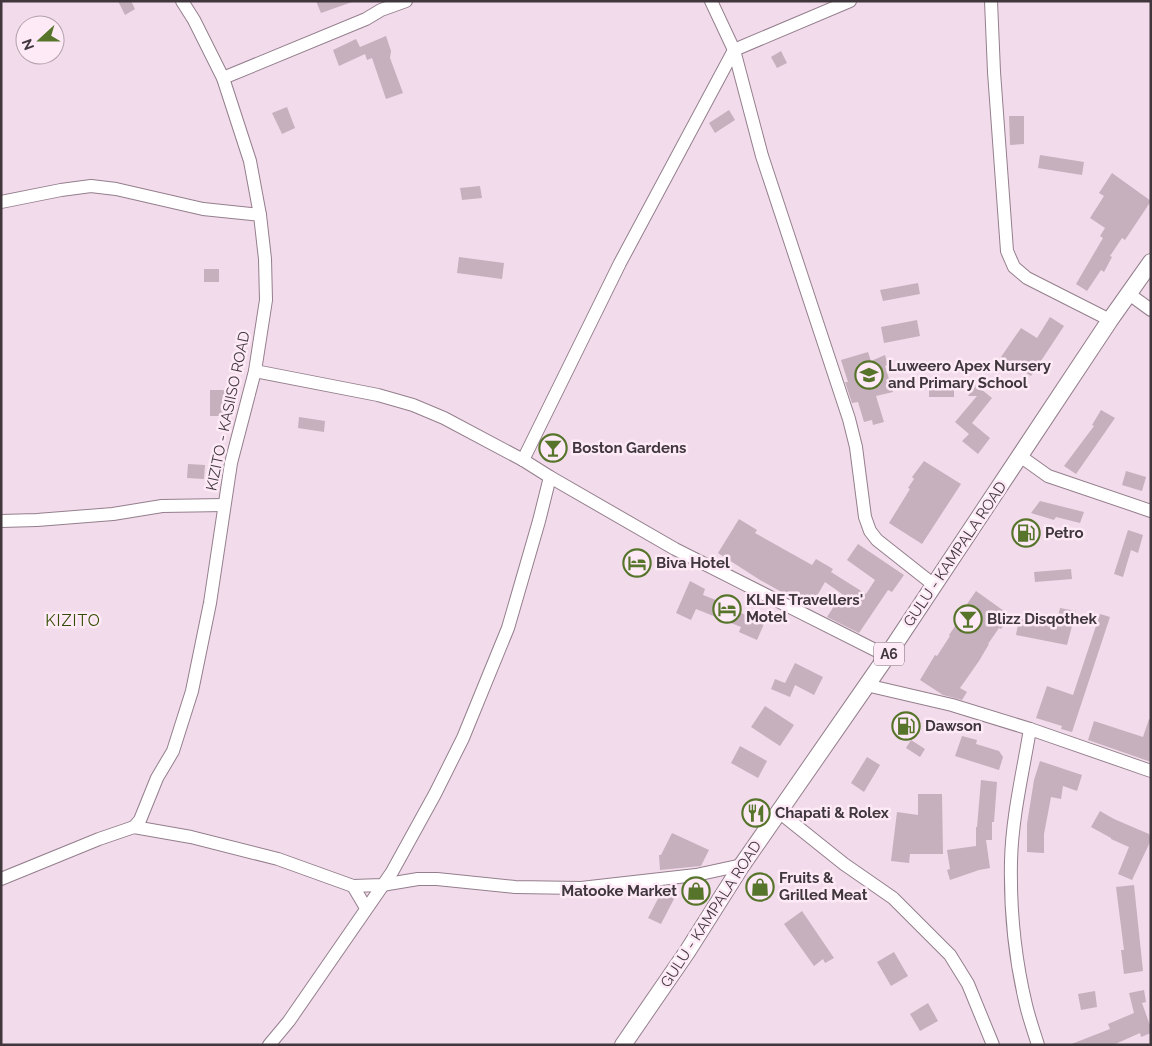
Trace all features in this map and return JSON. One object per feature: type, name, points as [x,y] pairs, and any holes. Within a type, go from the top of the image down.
[{"type":"main road","name":"GULU - KAMPALA ROAD","points":[[623,1045],[687,952],[742,865],[887,656],[1110,320],[1151,262]]},
{"type":"street","name":"KIZITO - KASIISO ROAD","points":[[134,827],[140,820],[157,778],[173,751],[192,691],[210,603],[231,463],[255,370],[266,300],[265,258],[260,215],[250,161],[223,78],[194,20],[182,1]]},
{"type":"street","points":[[223,78],[406,1]]},
{"type":"street","points":[[711,1],[734,50],[762,156],[849,418],[856,447],[865,517],[870,531],[877,540],[934,585]]},
{"type":"street","points":[[523,460],[620,263],[734,50],[850,1]]},
{"type":"street","points":[[991,1],[994,80],[1007,251],[1014,267],[1027,278],[1110,320]]},
{"type":"street","points":[[1,202],[90,186],[116,188],[203,209],[260,215]]},
{"type":"street","points":[[1129,294],[1151,310]]},
{"type":"street","points":[[255,370],[378,395],[413,405],[444,418],[523,460],[675,548],[887,656]]},
{"type":"street","points":[[1020,456],[1034,468],[1048,476],[1151,511]]},
{"type":"street","points":[[270,1045],[289,1021],[392,872],[463,738],[508,628],[550,477]]},
{"type":"street","points":[[1,521],[113,514],[162,506],[224,505]]},
{"type":"street","points":[[866,685],[952,705],[1030,729],[1151,772]]},
{"type":"street","points":[[1030,729],[1011,860],[1017,960],[1026,1006],[1038,1045]]},
{"type":"street","points":[[779,812],[844,864],[893,898],[950,956],[968,984],[993,1045]]},
{"type":"street","points":[[1,879],[99,839],[134,827],[191,837],[278,859],[353,886],[382,885],[418,879],[437,879],[515,887],[581,888],[696,874],[742,865]]},
{"type":"street","points":[[353,886],[366,908]]},
{"type":"building","points":[[118,1],[131,1],[135,9],[125,15]]},
{"type":"building","points":[[316,1],[351,1],[352,2],[321,13]]},
{"type":"building","points":[[386,36],[391,51],[390,58],[403,93],[386,99],[372,58],[367,60],[365,54],[339,66],[333,50],[356,39],[360,47]]},
{"type":"building","points":[[781,51],[787,63],[777,68],[771,57]]},
{"type":"building","points":[[287,107],[295,128],[282,134],[272,113]]},
{"type":"building","points":[[729,110],[735,120],[715,133],[709,123]]},
{"type":"building","points":[[1009,116],[1024,116],[1024,144],[1010,145]]},
{"type":"building","points":[[1040,155],[1084,162],[1082,175],[1038,168]]},
{"type":"building","points":[[1112,173],[1151,201],[1125,240],[1122,238],[1110,256],[1112,257],[1104,272],[1101,270],[1087,291],[1076,284],[1103,238],[1100,236],[1105,228],[1090,218],[1104,196],[1099,193]]},
{"type":"building","points":[[480,186],[482,198],[462,200],[460,188]]},
{"type":"building","points":[[459,257],[504,263],[502,279],[457,273]]},
{"type":"building","points":[[204,269],[219,269],[219,282],[204,282]]},
{"type":"building","points":[[918,283],[920,294],[883,301],[880,290]]},
{"type":"building","points":[[1050,317],[1064,326],[1031,376],[1001,357],[1021,328],[1037,338]]},
{"type":"building","points":[[917,320],[920,336],[884,343],[881,327]]},
{"type":"building","points":[[868,352],[871,361],[885,355],[888,365],[885,366],[893,392],[876,396],[884,422],[873,425],[872,420],[864,422],[858,402],[852,403],[845,382],[848,382],[841,360]]},
{"type":"building","points":[[954,379],[954,397],[929,397],[929,380]]},
{"type":"building","points":[[976,385],[992,398],[972,423],[990,438],[978,454],[962,441],[969,434],[955,422],[977,396],[968,396]]},
{"type":"building","points":[[210,390],[228,390],[228,416],[210,416]]},
{"type":"building","points":[[1101,410],[1115,418],[1076,474],[1064,466],[1094,426],[1092,425]]},
{"type":"building","points":[[299,417],[325,421],[324,432],[298,428]]},
{"type":"building","points":[[924,461],[961,484],[922,544],[889,523],[910,489],[908,488],[914,479],[912,477]]},
{"type":"building","points":[[188,464],[205,465],[204,479],[187,478]]},
{"type":"building","points":[[1126,471],[1146,477],[1142,491],[1122,485]]},
{"type":"building","points":[[1040,501],[1084,512],[1080,523],[1056,517],[1054,520],[1031,513]]},
{"type":"building","points":[[739,519],[757,530],[755,533],[812,565],[816,559],[833,569],[831,572],[866,594],[875,580],[847,560],[858,544],[904,575],[892,592],[888,590],[859,633],[827,617],[842,594],[825,582],[810,608],[760,580],[718,553]]},
{"type":"building","points":[[1128,530],[1143,535],[1138,553],[1131,550],[1123,577],[1114,574]]},
{"type":"building","points":[[1071,569],[1072,579],[1035,582],[1034,572]]},
{"type":"building","points":[[690,581],[705,589],[703,595],[734,607],[733,609],[764,624],[757,640],[739,632],[741,627],[696,609],[691,620],[676,613]]},
{"type":"building","points":[[976,591],[1011,616],[1001,629],[999,628],[960,688],[967,692],[962,700],[943,695],[920,680],[969,606],[967,604]]},
{"type":"building","points":[[1060,608],[1076,611],[1067,645],[1016,635],[1019,619],[1056,627]]},
{"type":"building","points":[[1100,614],[1110,617],[1072,732],[1061,729],[1062,726],[1036,718],[1047,686],[1073,695]]},
{"type":"building","points":[[795,663],[823,677],[814,695],[795,685],[790,697],[771,689],[775,679],[785,683]]},
{"type":"building","points":[[765,706],[794,725],[780,746],[751,727]]},
{"type":"building","points":[[1149,719],[1151,720],[1151,762],[1088,740],[1094,721],[1143,737]]},
{"type":"building","points":[[962,736],[977,740],[976,744],[999,751],[1003,757],[999,770],[955,756]]},
{"type":"building","points":[[911,740],[925,749],[920,757],[906,748]]},
{"type":"building","points":[[740,746],[767,761],[758,778],[731,763]]},
{"type":"building","points":[[867,757],[880,765],[864,792],[851,783]]},
{"type":"building","points":[[1040,761],[1082,775],[1077,791],[1063,786],[1061,799],[1051,797],[1044,834],[1044,853],[1027,852],[1027,824],[1034,780]]},
{"type":"building","points":[[981,780],[997,782],[994,822],[992,822],[992,840],[986,840],[990,868],[950,880],[947,870],[950,869],[947,850],[976,846]]},
{"type":"building","points":[[918,794],[942,794],[943,854],[910,854],[909,863],[891,861],[897,812],[918,815]]},
{"type":"building","points":[[1100,811],[1149,834],[1151,840],[1132,880],[1118,874],[1129,847],[1091,827]]},
{"type":"building","points":[[672,833],[709,850],[701,866],[660,870],[659,855],[661,855]]},
{"type":"building","points":[[1134,885],[1143,971],[1124,974],[1121,950],[1124,950],[1116,887]]},
{"type":"building","points":[[662,891],[675,897],[661,924],[648,918]]},
{"type":"building","points":[[802,911],[834,958],[825,963],[823,959],[814,966],[784,924]]},
{"type":"building","points":[[894,952],[908,976],[891,986],[877,962]]},
{"type":"building","points":[[1144,990],[1146,1002],[1142,1003],[1151,1033],[1141,1037],[1140,1033],[1113,1045],[1069,1045],[1110,1029],[1108,1024],[1134,1013],[1129,993]]},
{"type":"building","points":[[1095,991],[1097,1007],[1081,1010],[1078,994]]},
{"type":"building","points":[[928,1003],[938,1021],[920,1031],[910,1014]]},
{"type":"place","name":"Luweero Apex Nursery and Primary School","points":[[869,375]]},
{"type":"place","name":"Boston Gardens","points":[[553,448]]},
{"type":"place","name":"Petro","points":[[1026,533]]},
{"type":"place","name":"Biva Hotel","points":[[637,563]]},
{"type":"place","name":"KLNE Travellers' Motel","points":[[727,609]]},
{"type":"place","name":"Blizz Disqothek","points":[[968,619]]},
{"type":"place","name":"Dawson","points":[[906,726]]},
{"type":"place","name":"Chapati & Rolex","points":[[756,813]]},
{"type":"place","name":"Fruits & Grilled Meat","points":[[760,887]]},
{"type":"place","name":"Matooke Market","points":[[696,891]]},
{"type":"district","name":"KIZITO","points":[[73,620]]}]
